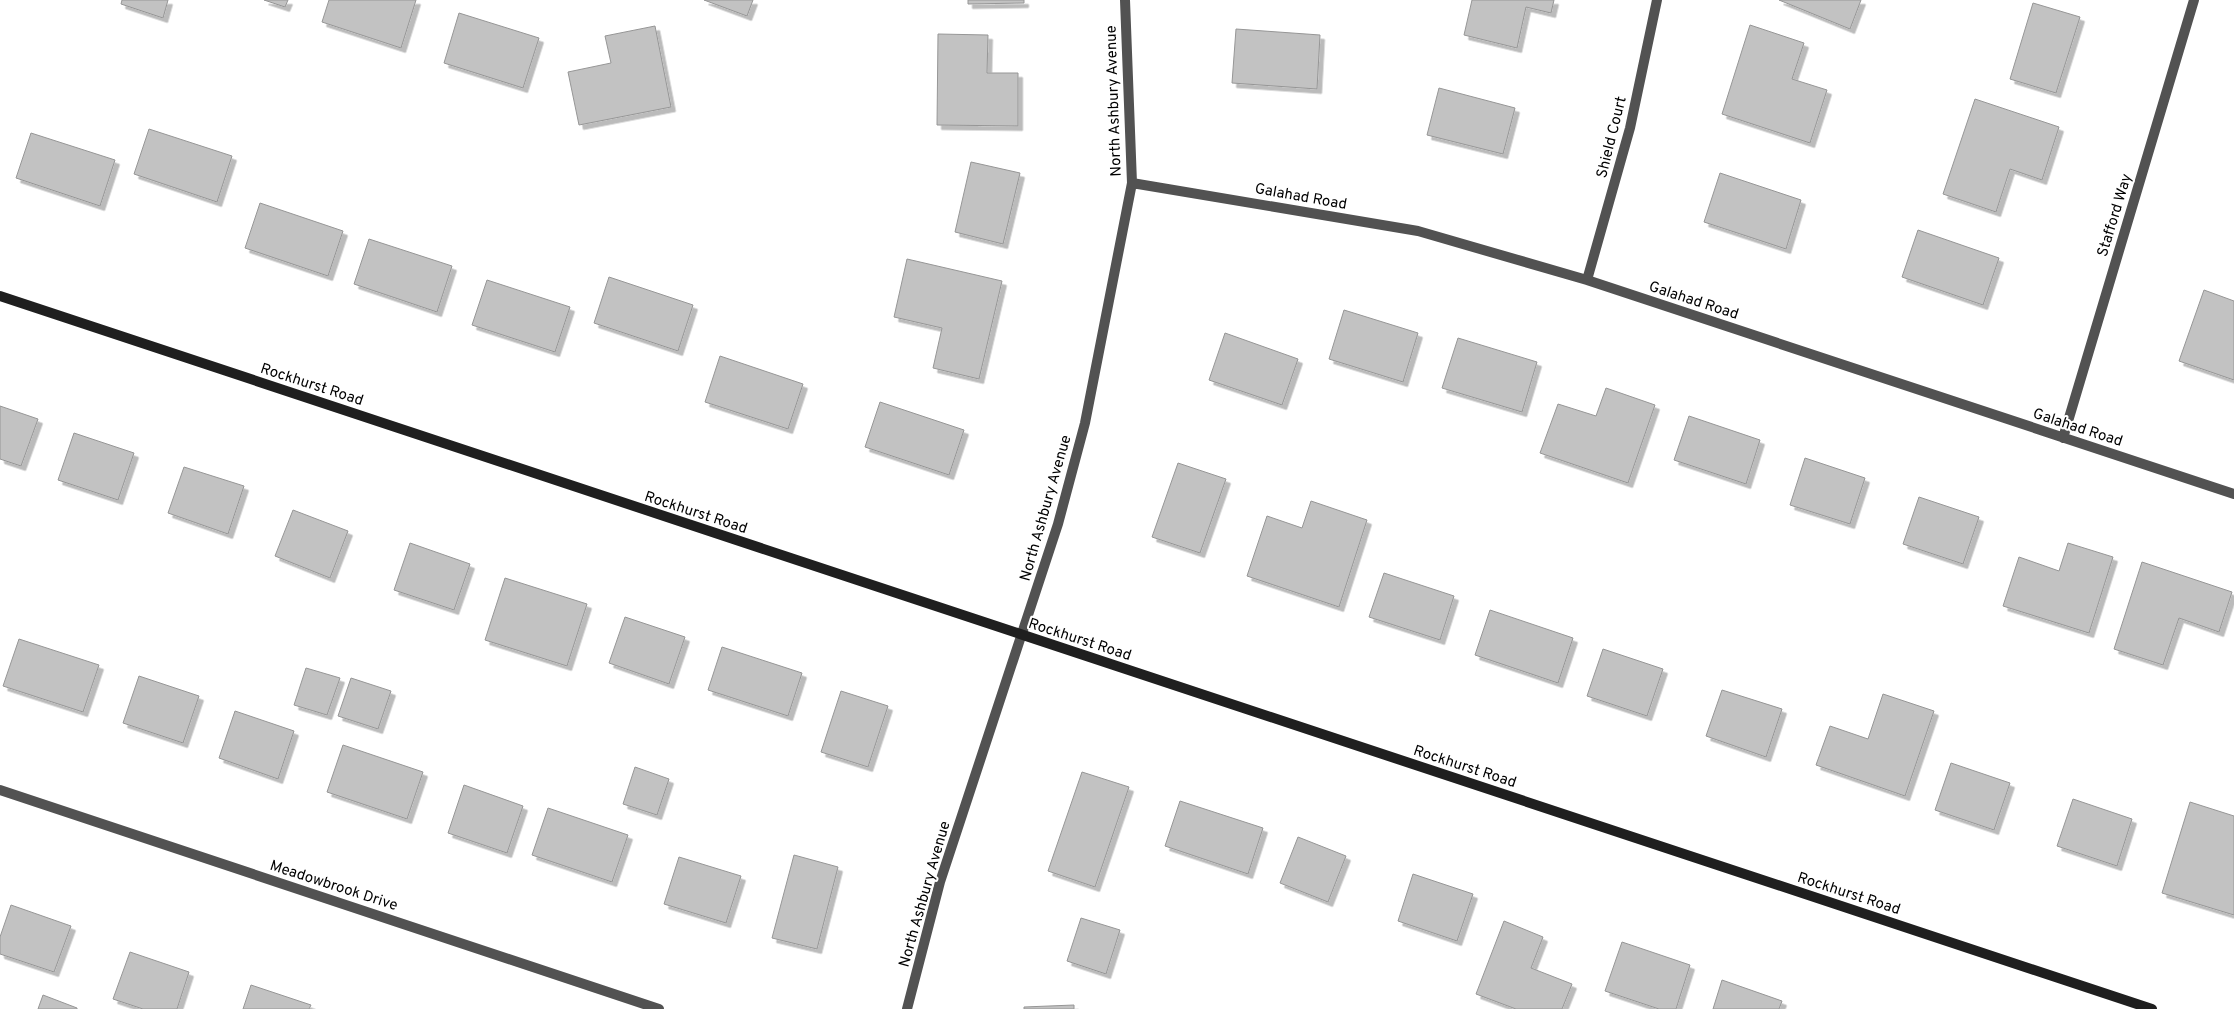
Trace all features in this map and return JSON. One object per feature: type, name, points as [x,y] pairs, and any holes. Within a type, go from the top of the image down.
[{"type":"street","name":"North Ashbury Avenue","points":[[906,1009],[940,882],[1058,524],[1086,424],[1132,183],[1125,0]]},
{"type":"street","name":"Shield Court","points":[[1587,280],[1630,128],[1658,0]]},
{"type":"street","name":"Stafford Way","points":[[2063,438],[2194,0]]},
{"type":"street","name":"Galahad Road","points":[[1132,183],[1418,231],[1587,280],[2234,494]]},
{"type":"street","name":"Rockhurst Road","points":[[0,296],[2152,1009]]},
{"type":"street","name":"Meadowbrook Drive","points":[[0,790],[659,1009]]},
{"type":"building","points":[[122,0],[168,0],[163,18],[121,4]]},
{"type":"building","points":[[264,0],[288,0],[285,7]]},
{"type":"building","points":[[329,0],[416,0],[401,48],[322,22]]},
{"type":"building","points":[[704,0],[753,0],[747,16]]},
{"type":"building","points":[[968,0],[1024,0],[1024,3],[968,4]]},
{"type":"building","points":[[1472,0],[1554,0],[1551,13],[1526,7],[1517,48],[1464,35]]},
{"type":"building","points":[[1779,0],[1861,0],[1850,29]]},
{"type":"building","points":[[2033,3],[2080,17],[2056,93],[2010,79]]},
{"type":"building","points":[[459,13],[539,38],[523,88],[444,63]]},
{"type":"building","points":[[1750,25],[1804,43],[1792,79],[1827,90],[1810,143],[1722,114]]},
{"type":"building","points":[[655,26],[671,107],[579,125],[568,72],[611,63],[605,36]]},
{"type":"building","points":[[1236,29],[1320,35],[1317,89],[1232,83]]},
{"type":"building","points":[[938,34],[988,35],[987,73],[1018,73],[1018,126],[937,125]]},
{"type":"building","points":[[1439,88],[1515,108],[1503,154],[1427,135]]},
{"type":"building","points":[[1975,99],[2059,127],[2042,180],[2010,169],[1996,212],[1943,194]]},
{"type":"building","points":[[149,129],[232,156],[217,202],[134,174]]},
{"type":"building","points":[[31,133],[115,160],[100,206],[16,178]]},
{"type":"building","points":[[971,162],[1020,173],[1003,244],[955,232]]},
{"type":"building","points":[[1720,173],[1801,200],[1786,249],[1704,222]]},
{"type":"building","points":[[260,203],[343,231],[328,276],[245,248]]},
{"type":"building","points":[[1918,230],[1999,258],[1983,305],[1902,277]]},
{"type":"building","points":[[369,239],[452,266],[437,312],[354,284]]},
{"type":"building","points":[[907,259],[1002,281],[979,379],[933,368],[942,328],[894,317]]},
{"type":"building","points":[[609,277],[693,305],[678,351],[594,323]]},
{"type":"building","points":[[487,280],[570,307],[555,352],[472,325]]},
{"type":"building","points":[[2204,290],[2234,301],[2234,380],[2179,361]]},
{"type":"building","points":[[1344,310],[1418,333],[1403,382],[1329,359]]},
{"type":"building","points":[[1225,333],[1298,359],[1282,405],[1209,380]]},
{"type":"building","points":[[1458,338],[1537,362],[1522,412],[1442,388]]},
{"type":"building","points":[[720,356],[803,384],[788,429],[705,402]]},
{"type":"building","points":[[1606,388],[1655,405],[1628,483],[1540,453],[1558,404],[1596,416]]},
{"type":"building","points":[[880,402],[964,430],[949,475],[865,447]]},
{"type":"building","points":[[0,406],[38,419],[21,466],[0,459]]},
{"type":"building","points":[[1689,416],[1760,440],[1746,484],[1674,460]]},
{"type":"building","points":[[74,433],[134,453],[118,500],[58,480]]},
{"type":"building","points":[[1805,458],[1865,478],[1850,524],[1790,505]]},
{"type":"building","points":[[1178,463],[1226,479],[1200,553],[1152,537]]},
{"type":"building","points":[[184,467],[244,486],[228,534],[168,513]]},
{"type":"building","points":[[1919,497],[1979,517],[1963,564],[1903,544]]},
{"type":"building","points":[[1311,501],[1367,520],[1339,607],[1247,576],[1267,516],[1302,528]]},
{"type":"building","points":[[293,510],[348,531],[330,578],[275,556]]},
{"type":"building","points":[[410,543],[470,564],[454,610],[394,590]]},
{"type":"building","points":[[2068,543],[2113,557],[2089,633],[2003,606],[2019,557],[2059,571]]},
{"type":"building","points":[[2142,562],[2232,592],[2219,632],[2179,618],[2163,665],[2114,649]]},
{"type":"building","points":[[1384,573],[1454,596],[1440,640],[1369,617]]},
{"type":"building","points":[[505,578],[587,604],[567,666],[485,640]]},
{"type":"building","points":[[1490,610],[1573,638],[1558,683],[1475,655]]},
{"type":"building","points":[[625,617],[685,637],[669,684],[609,663]]},
{"type":"building","points":[[19,639],[99,665],[83,712],[3,686]]},
{"type":"building","points":[[722,647],[802,673],[788,716],[708,690]]},
{"type":"building","points":[[1603,649],[1663,669],[1647,716],[1587,696]]},
{"type":"building","points":[[306,668],[340,678],[327,715],[294,705]]},
{"type":"building","points":[[139,676],[199,696],[183,743],[123,723]]},
{"type":"building","points":[[351,678],[391,691],[378,729],[338,716]]},
{"type":"building","points":[[1722,690],[1782,709],[1766,757],[1706,736]]},
{"type":"building","points":[[841,691],[888,706],[868,767],[821,752]]},
{"type":"building","points":[[1883,694],[1934,711],[1905,796],[1816,765],[1830,726],[1868,739]]},
{"type":"building","points":[[235,711],[294,731],[278,779],[219,758]]},
{"type":"building","points":[[343,745],[423,772],[407,819],[327,792]]},
{"type":"building","points":[[1951,763],[2010,783],[1994,830],[1935,810]]},
{"type":"building","points":[[635,767],[669,779],[657,815],[623,804]]},
{"type":"building","points":[[1082,772],[1129,787],[1095,887],[1048,871]]},
{"type":"building","points":[[464,785],[523,806],[507,853],[448,833]]},
{"type":"building","points":[[2073,799],[2132,819],[2117,866],[2057,846]]},
{"type":"building","points":[[1180,801],[1263,828],[1248,874],[1165,846]]},
{"type":"building","points":[[2190,802],[2234,816],[2234,915],[2162,893]]},
{"type":"building","points":[[548,808],[628,835],[612,882],[532,855]]},
{"type":"building","points":[[1298,837],[1346,856],[1328,902],[1280,883]]},
{"type":"building","points":[[794,855],[838,867],[817,949],[772,938]]},
{"type":"building","points":[[679,857],[741,876],[726,923],[664,904]]},
{"type":"building","points":[[1413,874],[1473,894],[1457,941],[1398,921]]},
{"type":"building","points":[[11,905],[71,926],[54,972],[0,954],[0,937]]},
{"type":"building","points":[[1081,918],[1120,930],[1106,974],[1067,961]]},
{"type":"building","points":[[1504,921],[1543,937],[1531,968],[1572,984],[1562,1009],[1516,1009],[1476,994]]},
{"type":"building","points":[[1622,942],[1690,965],[1676,1009],[1659,1009],[1605,991]]},
{"type":"building","points":[[130,952],[189,972],[177,1009],[143,1009],[113,999]]},
{"type":"building","points":[[1722,980],[1782,1001],[1779,1009],[1713,1009]]},
{"type":"building","points":[[251,985],[311,1005],[309,1009],[243,1009]]},
{"type":"building","points":[[43,995],[77,1008],[77,1009],[38,1009]]},
{"type":"building","points":[[1074,1005],[1074,1009],[1024,1009],[1024,1007]]}]
